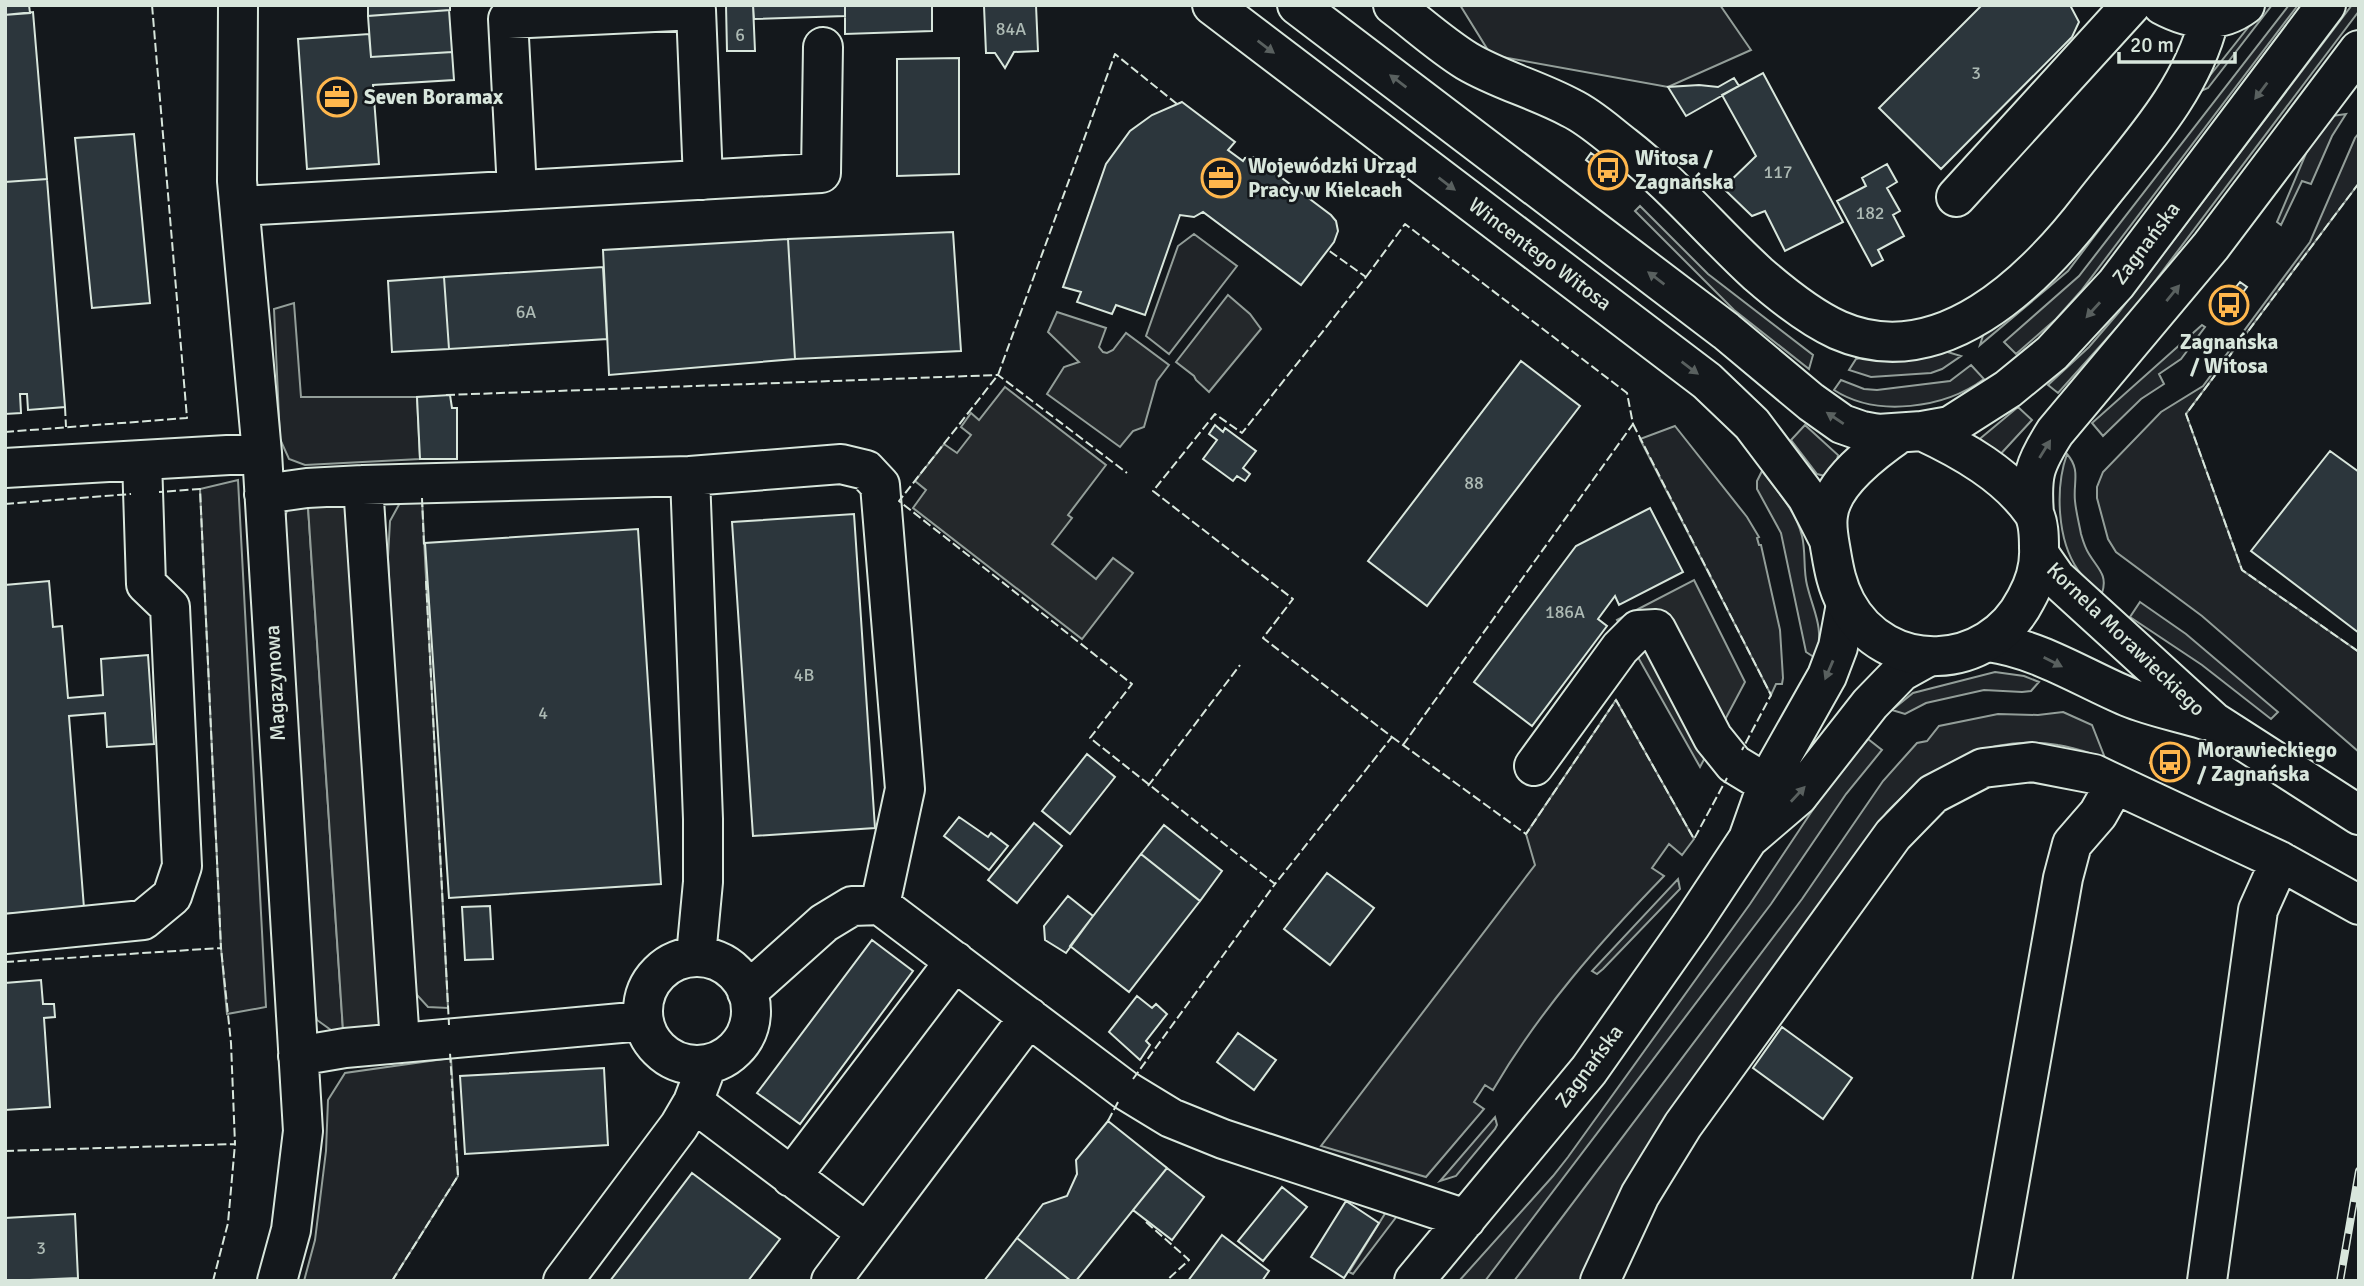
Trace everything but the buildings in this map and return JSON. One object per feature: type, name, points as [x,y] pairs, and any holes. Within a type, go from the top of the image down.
[{"type":"main road","name":"Magazynowa","points":[[212,5],[236,83]]},
{"type":"main road","name":"Magazynowa","points":[[238,5],[236,156],[262,453],[303,1131],[291,1230],[277,1281]]},
{"type":"main road","name":"Wincentego Witosa","points":[[1212,5],[1707,381],[1752,424],[1807,498],[1829,540]]},
{"type":"main road","points":[[1297,5],[1726,331],[1842,424],[1862,431],[1911,432],[1952,445],[1981,463],[2034,514]]},
{"type":"main road","points":[[1393,5],[1467,61],[1573,108],[1665,180],[1716,234],[1760,275],[1815,318],[1839,331],[1879,341],[1924,340],[1954,329],[1989,309],[2024,280],[2078,225],[2179,93],[2203,45],[2209,20]]},
{"type":"main road","points":[[1956,197],[2131,5]]},
{"type":"main road","points":[[2162,6],[2188,18],[2209,20],[2236,12],[2245,5]]},
{"type":"main road","name":"Zagnańska","points":[[1911,432],[1950,426],[2036,367],[2060,345],[2116,284],[2326,5]]},
{"type":"main road","points":[[517,190],[508,19],[696,10],[703,180]]},
{"type":"main road","points":[[240,206],[821,173],[823,47]]},
{"type":"main road","points":[[1911,432],[1878,448],[1853,470],[1832,499],[1828,515],[1829,540],[1837,583],[1846,604],[1862,624],[1882,641],[1911,654],[1928,657],[1960,653],[1988,642],[2001,632],[2022,607],[2038,573],[2039,531],[2034,514],[2032,481],[2039,457],[2055,432],[2211,246],[2354,66]]},
{"type":"main road","points":[[5,468],[262,453]]},
{"type":"main road","points":[[5,934],[143,920],[172,896],[182,866],[170,607],[146,584],[142,460]]},
{"type":"main road","points":[[264,494],[363,485],[690,477],[841,464],[866,470],[880,485],[905,789],[880,905]]},
{"type":"main road","points":[[690,477],[703,819],[703,882],[696,956]]},
{"type":"main road","points":[[363,485],[400,1043]]},
{"type":"main road","name":"Kornela Morawieckiego","points":[[2040,555],[2056,578],[2214,722],[2359,815]]},
{"type":"main road","name":"Zagnańska","points":[[1414,1281],[1589,1070],[1748,839],[1767,784],[1827,676],[1838,647],[1846,604]]},
{"type":"main road","points":[[1534,766],[1620,648],[1638,630],[1656,629],[1713,738],[1734,764],[1767,784]]},
{"type":"main road","name":"Kornela Morawieckiego","points":[[1988,642],[2037,653],[2131,698],[2214,722]]},
{"type":"main road","name":"Zagnańska","points":[[1748,839],[1798,796],[1882,691],[1901,672],[1928,657]]},
{"type":"main road","points":[[1600,1281],[1640,1195],[1683,1125],[1893,835],[1933,794],[1983,768],[2032,762],[2094,774],[2280,861],[2359,905]]},
{"type":"main road","points":[[1992,1281],[2063,878],[2072,844],[2098,814],[2115,783]]},
{"type":"main road","points":[[2207,1281],[2258,910],[2280,861]]},
{"type":"main road","points":[[747,992],[824,923],[852,906],[880,905],[1125,1090],[1171,1118],[1223,1139],[1466,1219]]},
{"type":"main road","points":[[696,956],[715,960],[731,969],[744,983],[747,992],[751,1001],[751,1018],[746,1034],[737,1049],[723,1059],[707,1065],[690,1065],[666,1056],[649,1037],[643,1021],[643,1002],[650,984],[662,970],[678,960],[696,956]]},
{"type":"main road","points":[[791,1177],[955,961]]},
{"type":"main road","points":[[831,1281],[1029,1017]]},
{"type":"main road","points":[[298,1056],[345,1048],[643,1021]]},
{"type":"main road","points":[[563,1281],[679,1126],[707,1065]]},
{"type":"main road","points":[[692,1102],[867,1233]]},
{"type":"shaded area","points":[[1460,5],[1720,5],[1751,50],[1668,87],[1491,55]]},
{"type":"shaded area","points":[[2266,5],[2272,5],[2208,88],[2196,93]]},
{"type":"shaded area","points":[[2289,5],[2298,5],[2081,291],[2056,319],[2016,354],[2004,342],[2079,276]]},
{"type":"shaded area","points":[[2352,5],[2359,5],[2359,11],[2137,305],[2058,393],[2048,385],[2089,347],[2119,312]]},
{"type":"shaded area","points":[[2346,114],[2332,136],[2311,184],[2302,181],[2281,225],[2277,222],[2307,151],[2332,116]]},
{"type":"shaded area","points":[[2178,126],[2068,271],[1980,345],[1985,329]]},
{"type":"shaded area","points":[[2359,133],[2359,183],[2186,414],[2242,570],[2359,652],[2359,752],[2202,616],[2116,552],[2108,539],[2097,498],[2097,487],[2103,472],[2161,412],[2203,386],[2310,242]]},
{"type":"shaded area","points":[[1640,206],[1708,274],[1813,355],[1809,369],[1734,310],[1635,211]]},
{"type":"shaded area","points":[[1194,234],[1237,266],[1169,354],[1146,336],[1178,246]]},
{"type":"shaded area","points":[[1228,295],[1250,314],[1261,329],[1209,392],[1176,362]]},
{"type":"shaded area","points":[[294,303],[301,397],[417,397],[420,459],[305,465],[289,459],[280,439],[274,309]]},
{"type":"shaded area","points":[[1057,312],[1106,328],[1099,347],[1103,352],[1113,350],[1126,333],[1169,365],[1157,381],[1144,427],[1133,431],[1120,447],[1047,394],[1064,367],[1079,362],[1048,332]]},
{"type":"shaded area","points":[[2202,325],[2205,327],[2181,359],[2159,374],[2164,384],[2141,399],[2103,436],[2092,423]]},
{"type":"shaded area","points":[[1941,350],[1961,356],[1931,373],[1871,377],[1849,370],[1856,359]]},
{"type":"shaded area","points":[[1971,365],[1984,379],[1968,389],[1931,403],[1910,406],[1870,404],[1851,399],[1834,390],[1841,380],[1864,389],[1877,390],[1950,381]]},
{"type":"shaded area","points":[[1005,387],[1106,465],[1068,515],[1072,518],[1052,544],[1096,579],[1113,558],[1133,573],[1082,639],[913,508],[926,490],[915,481],[944,444],[957,453],[971,435],[961,427],[971,413],[979,420]]},
{"type":"shaded area","points":[[2018,407],[2032,420],[1996,459],[1976,442]]},
{"type":"shaded area","points":[[1805,425],[1838,455],[1837,461],[1825,476],[1817,474],[1791,440]]},
{"type":"shaded area","points":[[1675,426],[1747,517],[1759,537],[1757,538],[1761,545],[1780,630],[1783,678],[1782,684],[1776,684],[1771,695],[1640,439]]},
{"type":"shaded area","points":[[2067,454],[2074,465],[2075,501],[2081,534],[2086,549],[2103,577],[2102,593],[2078,570],[2071,558],[2062,529],[2061,482]]},
{"type":"shaded area","points":[[1762,471],[1791,510],[1802,536],[1806,579],[1819,628],[1817,659],[1806,652],[1781,533],[1757,489],[1757,481]]},
{"type":"shaded area","points":[[238,480],[266,1007],[227,1014],[221,948],[200,489]]},
{"type":"shaded area","points":[[422,499],[448,1008],[428,1007],[417,995],[409,974],[388,557],[390,521],[401,501]]},
{"type":"shaded area","points":[[365,506],[399,1024],[343,1030],[308,507]]},
{"type":"shaded area","points":[[308,507],[343,1030],[331,1030],[317,1020],[312,1000],[282,526],[288,508]]},
{"type":"shaded area","points":[[1694,580],[1745,682],[1700,767],[1617,620]]},
{"type":"shaded area","points":[[2140,602],[2186,634],[2278,712],[2271,719],[2202,665],[2130,617]]},
{"type":"shaded area","points":[[1995,672],[2024,676],[2039,682],[2031,691],[1984,690],[1926,703],[1905,714],[1892,710],[1913,693]]},
{"type":"shaded area","points":[[1616,700],[1694,839],[1682,855],[1669,844],[1652,868],[1664,876],[1572,978],[1531,1032],[1493,1090],[1485,1085],[1474,1102],[1484,1109],[1426,1177],[1321,1146],[1535,865],[1526,834]]},
{"type":"shaded area","points":[[2063,712],[2092,725],[2105,758],[2058,745],[2009,744],[1964,756],[1923,780],[1904,795],[1887,812],[1697,1077],[1596,1245],[1580,1281],[1514,1281],[1802,899],[1883,781],[1917,743],[1927,741],[1939,726],[1998,714],[2038,715]]},
{"type":"shaded area","points":[[1868,739],[1882,750],[1846,794],[1771,904],[1485,1281],[1459,1281],[1568,1157],[1750,904],[1830,784]]},
{"type":"shaded area","points":[[1678,879],[1680,889],[1603,969],[1597,974],[1592,971]]},
{"type":"shaded area","points":[[451,1058],[458,1176],[392,1281],[304,1281],[315,1240],[326,1151],[328,1100],[345,1073]]},
{"type":"shaded area","points":[[1495,1117],[1495,1129],[1456,1176],[1440,1181]]},
{"type":"shaded area","points":[[1386,1212],[1397,1216],[1353,1274],[1349,1272]]},
{"type":"railway","points":[[2340,1281],[2359,1171]]},
{"type":"fence","points":[[5,432],[187,418],[152,5]]},
{"type":"fence","points":[[1177,104],[1115,54],[998,375],[899,501],[1132,684],[1090,738],[1275,884],[1392,737],[1263,638],[1293,599],[1153,491],[1215,414],[1242,433],[1366,277],[1328,250]]},
{"type":"fence","points":[[2359,183],[2186,414],[2242,570],[2359,652]]},
{"type":"fence","points":[[1366,277],[1405,224],[1627,393],[1633,424],[1403,745]]},
{"type":"fence","points":[[446,395],[998,375],[1127,473]]},
{"type":"fence","points":[[65,407],[66,427]]},
{"type":"fence","points":[[1633,424],[1771,695],[1742,750]]},
{"type":"fence","points":[[5,962],[221,948],[200,489],[159,492]]},
{"type":"fence","points":[[5,504],[131,494]]},
{"type":"fence","points":[[422,498],[424,546]]},
{"type":"fence","points":[[426,581],[449,1025]]},
{"type":"fence","points":[[1148,786],[1240,665]]},
{"type":"fence","points":[[1392,737],[1526,834],[1616,700],[1694,839],[1727,778]]},
{"type":"fence","points":[[1133,1079],[1275,884]]},
{"type":"fence","points":[[5,1151],[235,1144],[231,1043],[221,948]]},
{"type":"fence","points":[[392,1281],[458,1176],[450,1053]]},
{"type":"fence","points":[[1108,1121],[1118,1102]]},
{"type":"fence","points":[[213,1281],[228,1223],[235,1144]]},
{"type":"fence","points":[[1146,1222],[1189,1260],[1166,1281]]},
{"type":"place","name":"Seven Boramax","points":[[337,97]]},
{"type":"place","name":"Witosa / Zagnańska","points":[[1608,170]]},
{"type":"place","name":"Wojewódzki Urząd Pracy w Kielcach","points":[[1221,178]]},
{"type":"place","name":"Zagnańska / Witosa","points":[[2229,305]]},
{"type":"place","name":"Morawieckiego / Zagnańska","points":[[2170,762]]}]
